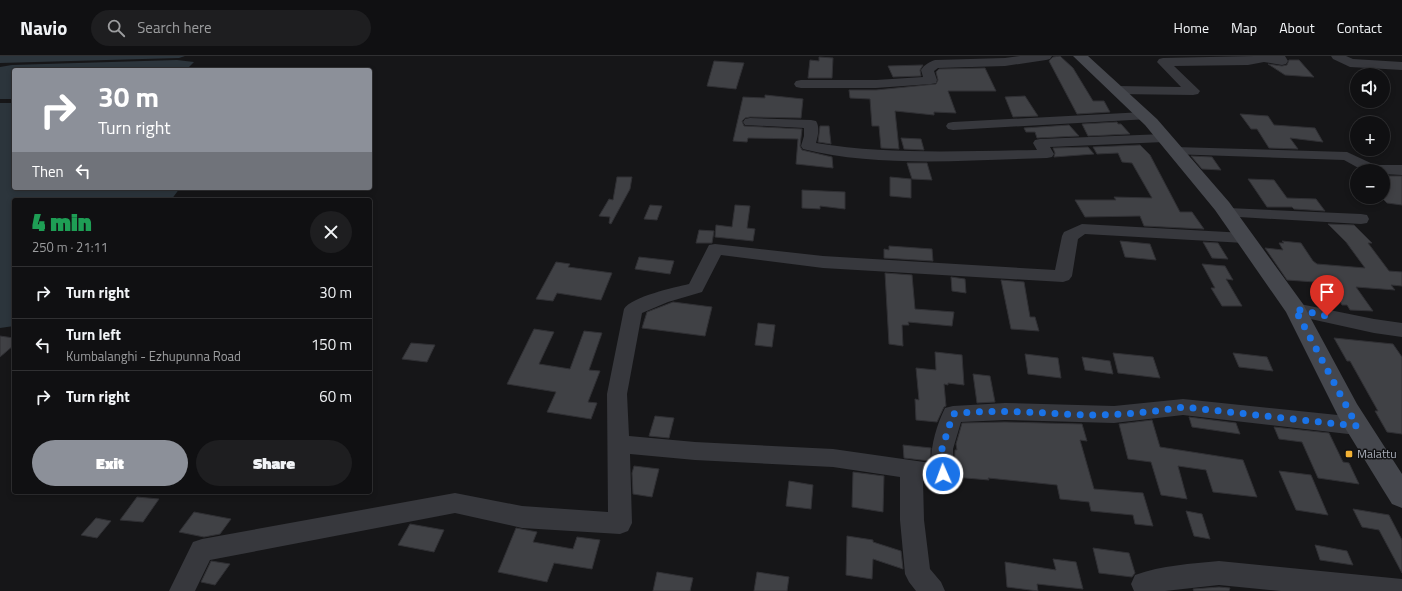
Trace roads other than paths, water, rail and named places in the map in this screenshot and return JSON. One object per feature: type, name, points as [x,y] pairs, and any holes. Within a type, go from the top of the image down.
[{"type":"main road","points":[[1080,56],[1144,116],[1228,213],[1295,309],[1357,426],[1402,496]]},
{"type":"street","points":[[801,84],[876,84],[931,80],[927,70],[935,64],[978,59],[1005,62],[1046,56]]},
{"type":"street","points":[[1117,90],[1192,90],[1163,62],[1248,61],[1264,58],[1282,61],[1278,56]]},
{"type":"street","points":[[1337,56],[1350,63],[1402,66]]},
{"type":"street","points":[[953,126],[1144,116]]},
{"type":"street","points":[[750,122],[811,124],[811,136],[808,146],[828,150],[869,154],[1047,154],[1040,143],[1170,145],[1347,156],[1372,169],[1402,170]]},
{"type":"street","points":[[1228,213],[1361,219]]},
{"type":"street","points":[[182,591],[202,550],[455,503],[522,517],[620,523],[617,394],[633,309],[662,297],[696,288],[715,249],[823,262],[1063,276],[1070,236],[1082,229],[1245,238]]},
{"type":"street","points":[[1295,309],[1374,326],[1402,330]]},
{"type":"street","points":[[618,444],[696,451],[833,458],[943,474],[942,449],[953,414],[973,411],[1094,415],[1161,411],[1183,407],[1357,426]]},
{"type":"street","points":[[911,470],[912,520],[918,574],[932,591]]},
{"type":"street","points":[[1144,584],[1165,579],[1218,573],[1402,591]]},
{"type":"place","name":"Malattu","points":[[1349,454]]}]
